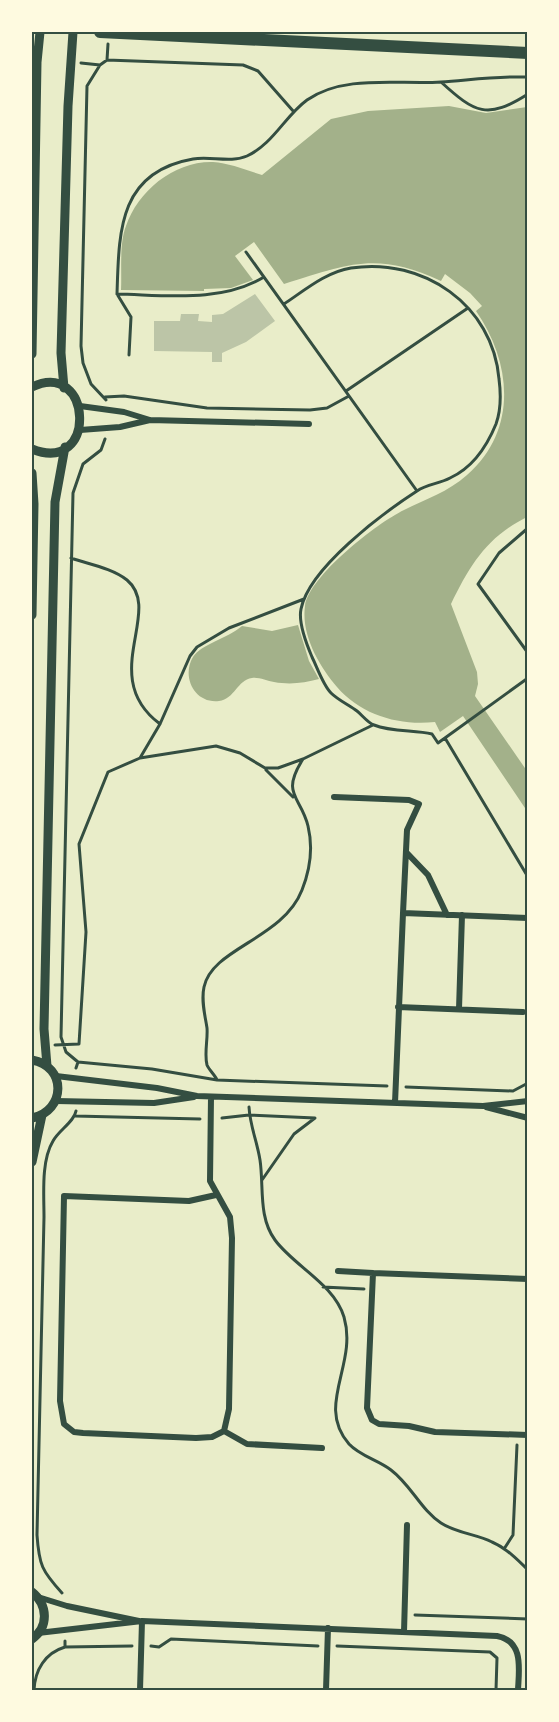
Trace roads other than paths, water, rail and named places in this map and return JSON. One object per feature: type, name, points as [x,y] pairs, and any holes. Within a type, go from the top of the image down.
[{"type":"main road","points":[[100,32],[528,53]]},
{"type":"street","points":[[32,354],[37,62],[40,32]]},
{"type":"street","points":[[64,388],[61,353],[68,106],[73,32]]},
{"type":"street","points":[[32,387],[45,383],[64,388],[74,396],[80,406],[80,430],[65,447],[47,453],[32,449]]},
{"type":"street","points":[[80,406],[150,420],[309,424]]},
{"type":"street","points":[[80,430],[104,429],[150,420]]},
{"type":"street","points":[[47,1066],[44,1044],[55,502],[65,447]]},
{"type":"street","points":[[32,473],[34,504],[32,615]]},
{"type":"street","points":[[334,797],[409,800],[419,804],[408,823],[395,1103]]},
{"type":"street","points":[[406,852],[428,875],[447,915]]},
{"type":"street","points":[[404,913],[528,918]]},
{"type":"street","points":[[459,1009],[462,915]]},
{"type":"street","points":[[398,1007],[523,1012]]},
{"type":"street","points":[[32,1060],[47,1066],[56,1076],[59,1088],[56,1101],[42,1115],[32,1118]]},
{"type":"street","points":[[56,1076],[77,1081],[157,1088],[211,1097],[483,1106],[528,1101]]},
{"type":"street","points":[[56,1101],[154,1103],[197,1096]]},
{"type":"street","points":[[211,1097],[209,1171],[216,1196],[230,1217],[232,1238],[230,1409],[224,1431],[212,1437],[196,1438],[74,1432],[64,1424],[60,1401],[64,1196],[189,1201],[216,1196]]},
{"type":"street","points":[[483,1106],[528,1118]]},
{"type":"street","points":[[32,1161],[42,1115]]},
{"type":"street","points":[[338,1271],[528,1279]]},
{"type":"street","points":[[373,1273],[367,1408],[372,1420],[379,1424],[409,1426],[435,1432],[528,1435]]},
{"type":"street","points":[[224,1431],[247,1444],[322,1448]]},
{"type":"street","points":[[404,1632],[407,1525]]},
{"type":"street","points":[[33,1593],[67,1606],[142,1622]]},
{"type":"street","points":[[33,1593],[44,1611],[44,1619],[34,1639]]},
{"type":"street","points":[[140,1690],[142,1622]]},
{"type":"street","points":[[34,1639],[66,1630],[142,1622],[505,1637],[511,1641],[518,1653],[518,1690]]},
{"type":"street","points":[[326,1690],[328,1628]]}]
